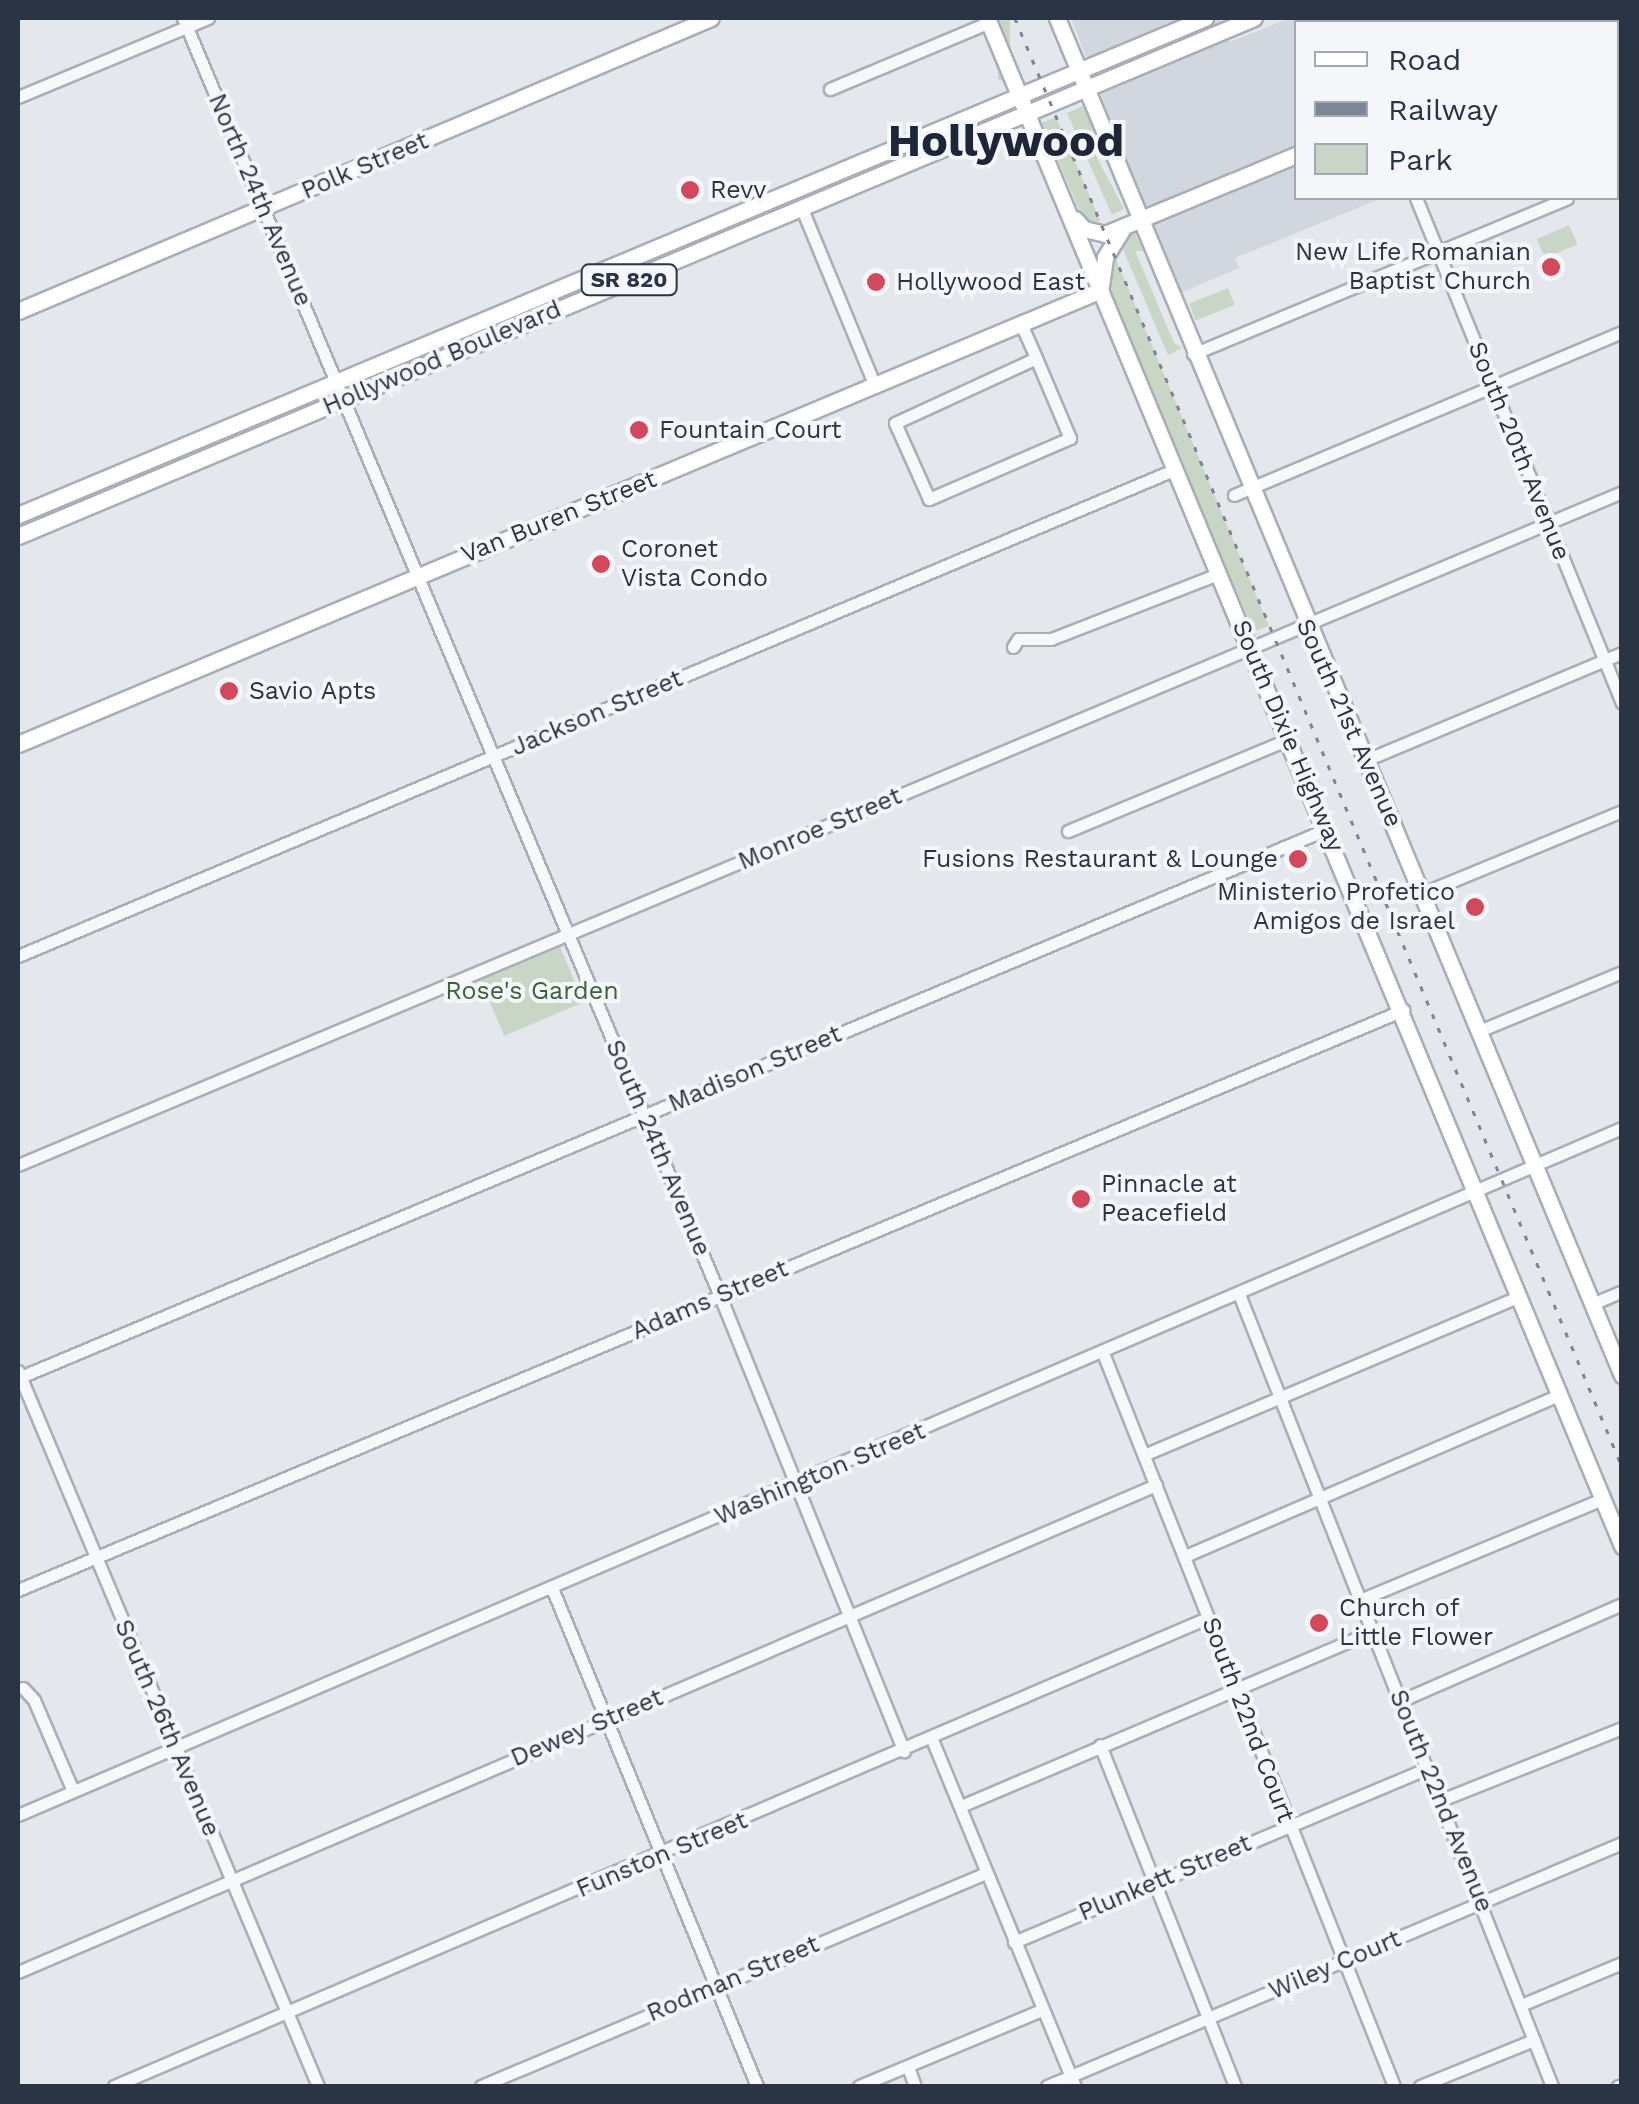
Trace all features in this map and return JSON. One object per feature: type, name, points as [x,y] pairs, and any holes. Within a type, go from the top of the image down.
[{"type":"main road","name":"Polk Street","points":[[18,311],[711,18]]},
{"type":"main road","name":"South 21st Avenue","points":[[1057,18],[1088,91],[1132,224],[1193,354],[1242,492],[1366,760],[1622,1375]]},
{"type":"main road","name":"Hollywood Boulevard","points":[[18,536],[933,153],[1024,106],[1079,70],[1205,18]]},
{"type":"main road","name":"Hollywood Boulevard","points":[[18,516],[922,138],[1024,106],[1088,91],[1254,18]]},
{"type":"main road","name":"South Dixie Highway","points":[[988,20],[1403,1010],[1622,1546]]},
{"type":"main road","points":[[922,138],[933,153]]},
{"type":"main road","points":[[1066,208],[1096,233],[1132,224],[1294,156]]},
{"type":"main road","points":[[1101,290],[1105,257],[1132,224]]},
{"type":"main road","name":"Van Buren Street","points":[[18,744],[1101,290]]},
{"type":"main road","points":[[458,351],[491,329],[492,317]]},
{"type":"street","points":[[18,97],[185,22],[208,18]]},
{"type":"street","points":[[830,89],[988,20]]},
{"type":"street","name":"North 24th Avenue","points":[[185,22],[336,382]]},
{"type":"street","name":"South 20th Avenue","points":[[1417,200],[1622,704]]},
{"type":"street","points":[[1193,354],[1562,200]]},
{"type":"street","points":[[802,209],[875,386]]},
{"type":"street","points":[[1021,324],[1036,358],[1070,438],[929,499],[895,423],[1036,358]]},
{"type":"street","points":[[1242,492],[1622,332]]},
{"type":"street","name":"South 24th Avenue","points":[[336,382],[720,1296],[904,1751]]},
{"type":"street","name":"Jackson Street","points":[[18,956],[1176,469]]},
{"type":"street","name":"Monroe Street","points":[[18,1164],[1622,492]]},
{"type":"street","points":[[1013,648],[1018,640],[1051,639],[1220,573]]},
{"type":"street","points":[[1366,760],[1622,653]]},
{"type":"street","points":[[1068,830],[1289,739]]},
{"type":"street","points":[[1423,893],[1622,811]]},
{"type":"street","name":"Madison Street","points":[[18,1374],[1327,829]]},
{"type":"street","points":[[1479,1032],[1622,972]]},
{"type":"street","name":"Adams Street","points":[[18,1590],[1403,1010]]},
{"type":"street","name":"Washington Street","points":[[18,1815],[1622,1128]]},
{"type":"street","points":[[1592,1304],[1622,1291]]},
{"type":"street","name":"South 22nd Avenue","points":[[1239,1294],[1552,2086]]},
{"type":"street","points":[[1146,1454],[1520,1296]]},
{"type":"street","name":"South 22nd Court","points":[[1103,1353],[1394,2086]]},
{"type":"street","name":"South 26th Avenue","points":[[18,1374],[318,2086]]},
{"type":"street","points":[[1185,1556],[1560,1395]]},
{"type":"street","name":"Dewey Street","points":[[18,1972],[1156,1485]]},
{"type":"street","points":[[1362,1598],[1602,1499]]},
{"type":"street","points":[[552,1588],[661,1855],[719,1984],[757,2086]]},
{"type":"street","points":[[1400,1701],[1622,1604]]},
{"type":"street","name":"Funston Street","points":[[114,2086],[1208,1618]]},
{"type":"street","points":[[960,1806],[1235,1686],[1374,1631]]},
{"type":"street","points":[[23,1688],[34,1700],[74,1791]]},
{"type":"street","points":[[1442,1800],[1622,1728]]},
{"type":"street","points":[[931,1737],[1073,2082]]},
{"type":"street","points":[[1100,1745],[1234,2086]]},
{"type":"street","name":"Plunkett Street","points":[[1014,1942],[1428,1768]]},
{"type":"street","name":"Wiley Court","points":[[1047,2086],[1073,2082],[1207,2019],[1622,1843]]},
{"type":"street","name":"Rodman Street","points":[[482,2086],[986,1873]]},
{"type":"street","points":[[1521,2006],[1622,1964]]},
{"type":"street","points":[[859,2086],[1042,2010]]},
{"type":"street","points":[[1420,2086],[1534,2040]]},
{"type":"street","points":[[908,2067],[916,2086]]},
{"type":"shaded area","points":[[1071,18],[1219,18],[1230,42],[1290,18],[1435,18],[1294,20],[1294,200],[1377,200],[1235,258],[1239,268],[1178,294]]},
{"type":"green space","points":[[998,18],[1010,18],[1010,80],[998,80]]},
{"type":"green space","points":[[1083,106],[1102,152],[1093,150],[1124,209],[1112,215],[1067,113]]},
{"type":"green space","points":[[1056,117],[1100,221],[1086,227],[1042,123]]},
{"type":"green space","points":[[1569,225],[1577,244],[1545,258],[1537,239]]},
{"type":"green space","points":[[1134,231],[1143,251],[1135,251],[1174,343],[1182,348],[1168,355],[1123,249],[1125,233]]},
{"type":"green space","points":[[1113,252],[1269,626],[1254,631],[1104,282]]},
{"type":"green space","points":[[1228,288],[1235,305],[1196,320],[1189,304]]},
{"type":"green space","name":"Rose's Garden","points":[[560,947],[583,1002],[504,1036],[481,981]]},
{"type":"railway","points":[[1015,18],[1622,1466]]},
{"type":"place","name":"Revv","points":[[690,190]]},
{"type":"place","name":"New Life Romanian Baptist Church","points":[[1551,267]]},
{"type":"place","name":"Hollywood East","points":[[876,282]]},
{"type":"place","name":"Fountain Court","points":[[639,430]]},
{"type":"place","name":"Coronet Vista Condo","points":[[601,564]]},
{"type":"place","name":"Savio Apts","points":[[229,691]]},
{"type":"place","name":"Fusions Restaurant & Lounge","points":[[1298,859]]},
{"type":"place","name":"Ministerio Profetico Amigos de Israel","points":[[1475,907]]},
{"type":"place","name":"Pinnacle at Peacefield","points":[[1081,1199]]},
{"type":"place","name":"Church of Little Flower","points":[[1319,1623]]},
{"type":"district","name":"Hollywood","points":[[1006,141]]}]
